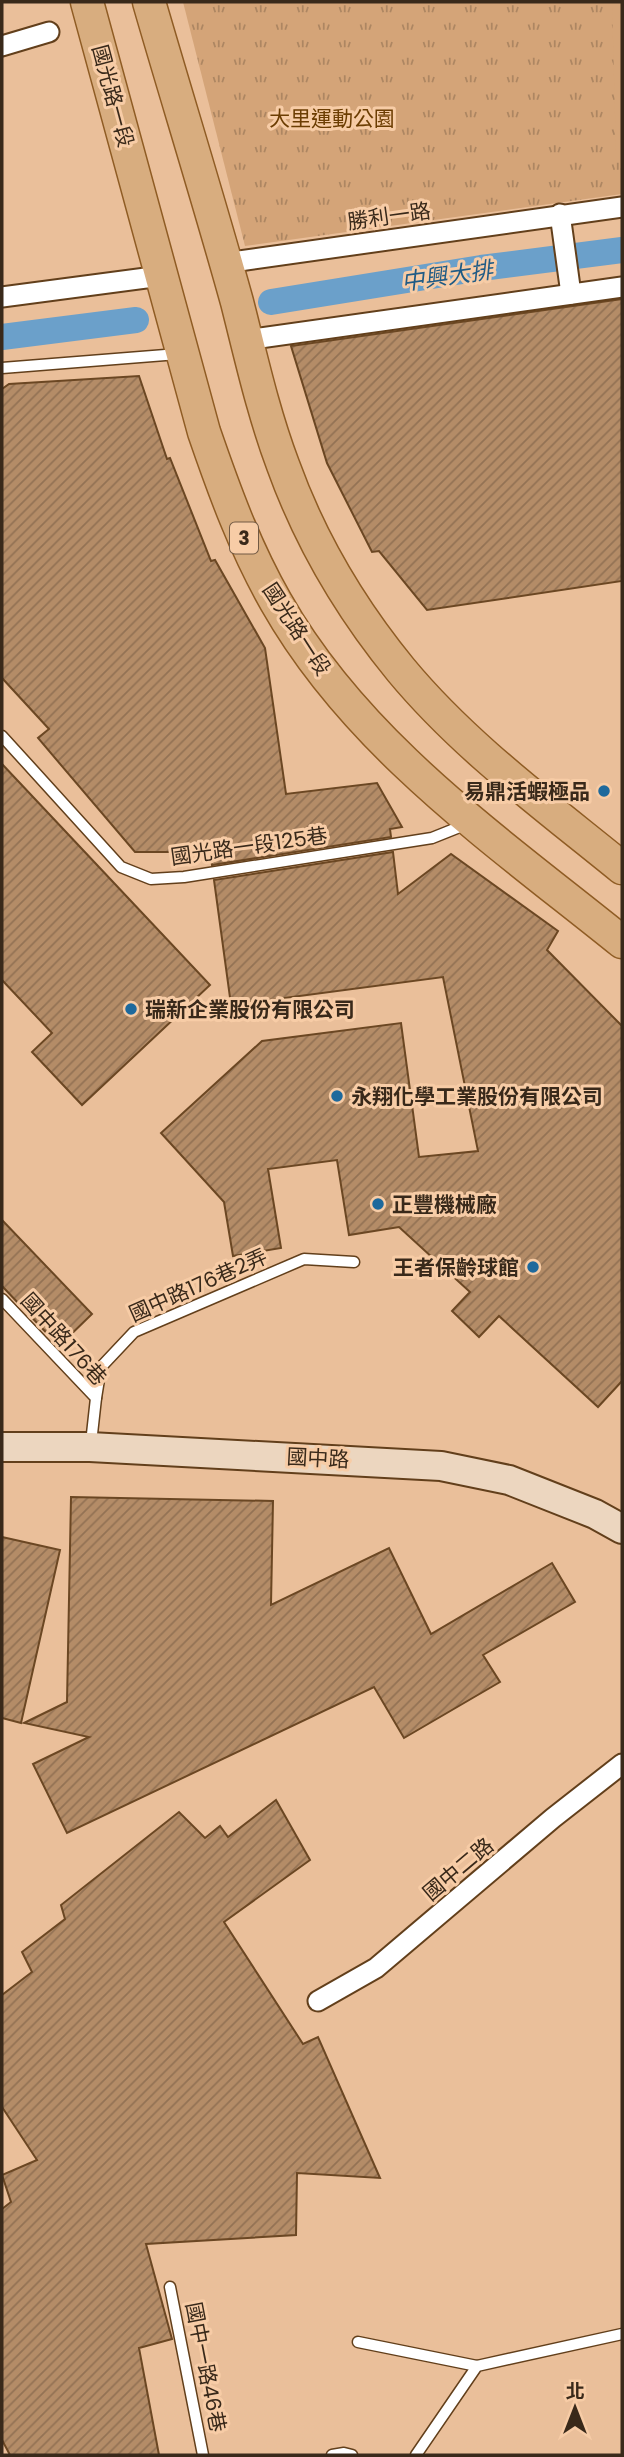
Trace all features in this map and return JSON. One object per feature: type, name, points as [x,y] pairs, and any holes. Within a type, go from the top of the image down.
[{"type":"main road","name":"國光路一段","points":[[87,2],[204,432],[223,490],[255,564],[277,605],[347,702],[399,759],[622,942]]},
{"type":"main road","points":[[149,2],[283,467],[338,583],[402,671],[452,726],[622,868]]},
{"type":"street","points":[[2,46],[49,32]]},
{"type":"street","name":"勝利一路","points":[[225,263],[622,207]]},
{"type":"street","points":[[560,215],[571,293]]},
{"type":"street","points":[[2,297],[161,276]]},
{"type":"street","points":[[246,340],[622,287]]},
{"type":"street","name":"國中路","points":[[2,1447],[90,1447],[441,1465],[509,1480],[594,1514],[622,1529]]},
{"type":"street","name":"國中二路","points":[[318,2001],[376,1968],[622,1764]]},
{"type":"lane","points":[[2,368],[182,354]]},
{"type":"lane","name":"國光路一段125巷","points":[[2,736],[121,867],[151,879],[196,875],[432,838],[474,822]]},
{"type":"lane","name":"國中路176巷2弄","points":[[96,1398],[101,1367],[134,1332],[304,1259],[354,1262]]},
{"type":"lane","name":"國中路176巷","points":[[2,1299],[96,1398],[90,1447]]},
{"type":"lane","name":"國中一路46巷","points":[[170,2287],[203,2455]]},
{"type":"lane","points":[[358,2343],[477,2367],[622,2334]]},
{"type":"lane","points":[[416,2455],[477,2367]]},
{"type":"lane","points":[[332,2455],[352,2455]]},
{"type":"green space","name":"大里運動公園","points":[[183,2],[622,2],[622,194],[245,246]]},
{"type":"green space","points":[[612,2],[622,2],[622,152],[616,152]]},
{"type":"building","points":[[622,299],[622,581],[427,610],[379,551],[372,552],[327,463],[291,346]]},
{"type":"building","points":[[139,376],[167,459],[170,458],[211,561],[215,560],[265,648],[286,794],[377,783],[402,827],[390,829],[391,837],[212,865],[210,852],[135,852],[38,738],[49,729],[2,678],[2,389],[9,384]]},
{"type":"building","points":[[2,764],[210,985],[82,1105],[32,1052],[52,1033],[2,980]]},
{"type":"building","points":[[393,852],[398,894],[451,854],[558,931],[547,950],[622,1026],[622,1381],[598,1407],[499,1316],[479,1337],[452,1311],[470,1292],[399,1227],[349,1235],[337,1160],[268,1169],[281,1248],[233,1256],[224,1202],[161,1133],[262,1041],[401,1023],[419,1157],[478,1151],[443,977],[231,1005],[214,880]]},
{"type":"building","points":[[2,1220],[92,1314],[59,1346],[2,1286]]},
{"type":"building","points":[[71,1497],[273,1501],[271,1605],[389,1548],[431,1634],[552,1563],[575,1602],[483,1655],[500,1682],[404,1738],[374,1687],[67,1833],[33,1764],[89,1737],[24,1723],[67,1702]]},
{"type":"building","points":[[2,1537],[60,1550],[21,1723],[2,1718]]},
{"type":"building","points":[[276,1800],[310,1860],[224,1922],[303,2044],[318,2037],[380,2178],[297,2173],[296,2235],[146,2244],[172,2339],[139,2348],[159,2455],[10,2455],[2,2440],[2,2209],[11,2202],[2,2175],[37,2160],[2,2107],[2,1995],[32,1972],[22,1952],[65,1919],[61,1905],[179,1812],[205,1838],[220,1826],[228,1837]]},
{"type":"waterway","name":"中興大排","points":[[271,302],[481,268],[622,250]]},
{"type":"waterway","name":"中興大排","points":[[2,337],[136,320]]},
{"type":"place","name":"易鼎活蝦極品","points":[[604,791]]},
{"type":"place","name":"瑞新企業股份有限公司","points":[[131,1009]]},
{"type":"place","name":"永翔化學工業股份有限公司","points":[[337,1096]]},
{"type":"place","name":"正豐機械廠","points":[[378,1204]]},
{"type":"place","name":"王者保齡球館","points":[[533,1267]]}]
